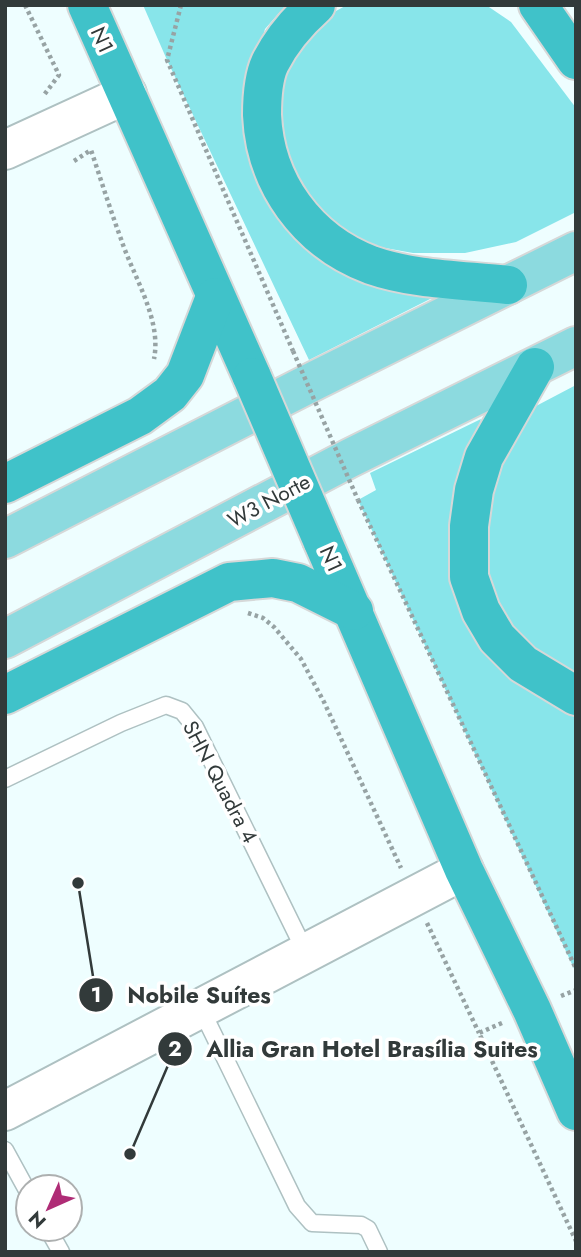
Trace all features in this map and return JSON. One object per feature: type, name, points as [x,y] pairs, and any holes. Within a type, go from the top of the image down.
[{"type":"highway","name":"N1","points":[[87,5],[354,611],[464,870],[576,1111]]},
{"type":"highway","points":[[316,5],[297,21],[269,64],[262,102],[263,139],[276,180],[295,210],[327,241],[370,265],[409,275],[508,285]]},
{"type":"highway","points":[[536,8],[576,60]]},
{"type":"highway","points":[[5,484],[140,416],[170,394],[185,375],[215,297]]},
{"type":"highway","points":[[535,367],[484,457],[477,479],[470,526],[469,577],[481,611],[497,638],[523,664],[576,696]]},
{"type":"highway","points":[[5,695],[229,582],[273,578],[298,583],[354,611]]},
{"type":"main road","points":[[5,539],[576,251]]},
{"type":"main road","name":"W3 Norte","points":[[5,639],[350,458],[576,346]]},
{"type":"street","points":[[5,150],[127,94]]},
{"type":"street","points":[[5,1111],[464,870]]},
{"type":"lane","name":"SHN Quadra 4","points":[[5,779],[121,723],[166,705],[182,711],[195,727],[306,953]]},
{"type":"lane","points":[[201,1009],[297,1206],[312,1223],[361,1224],[368,1229],[379,1252]]},
{"type":"lane","points":[[5,1150],[18,1173]]},
{"type":"path","points":[[25,5],[59,75],[44,95]]},
{"type":"path","points":[[181,5],[167,61],[358,500],[576,969]]},
{"type":"path","points":[[74,161],[91,150],[121,241],[149,310],[157,345],[152,371]]},
{"type":"path","points":[[274,627],[301,659],[318,692],[576,1241]]},
{"type":"path","points":[[569,954],[576,952]]},
{"type":"path","points":[[479,1033],[576,990]]},
{"type":"shaded area","points":[[143,5],[286,5],[265,29],[248,87],[246,148],[266,198],[438,295],[309,360]]},
{"type":"shaded area","points":[[347,5],[486,5],[511,22],[576,108],[576,212],[516,242],[465,253],[413,253],[363,244],[327,219],[300,185],[286,149],[282,113],[284,75],[307,41],[336,11]]},
{"type":"shaded area","points":[[576,385],[576,973],[358,500],[376,490],[370,473],[481,419],[475,438]]},
{"type":"place","name":"Nobile Suítes","points":[[78,883]]},
{"type":"place","name":"Allia Gran Hotel Brasília Suites","points":[[130,1154]]}]
